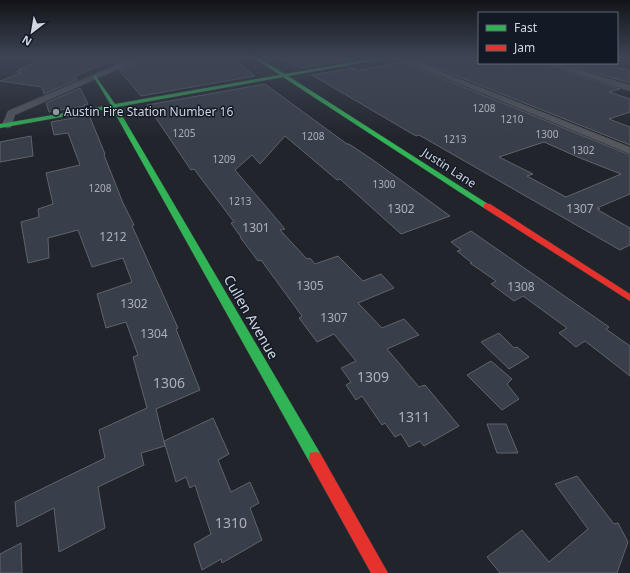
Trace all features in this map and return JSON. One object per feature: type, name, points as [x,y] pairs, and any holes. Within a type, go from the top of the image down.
[{"type":"street","points":[[4,126],[11,113],[75,85]]},
{"type":"street","name":"Cullen Avenue","points":[[101,85],[380,573]]},
{"type":"street","points":[[4,126],[234,85]]},
{"type":"street","name":"Justin Lane","points":[[298,85],[630,298]]},
{"type":"street","points":[[467,85],[630,151]]},
{"type":"street","points":[[619,85],[630,88]]},
{"type":"building","points":[[26,85],[66,85],[44,94],[42,87]]},
{"type":"building","points":[[131,85],[205,85],[141,96]]},
{"type":"building","points":[[266,85],[347,144],[373,160],[450,216],[401,234],[340,179],[337,180],[285,136],[260,164],[252,155],[235,170],[285,229],[280,230],[307,259],[310,258],[315,264],[338,256],[363,281],[381,274],[394,288],[358,303],[382,328],[404,319],[419,335],[387,349],[419,387],[425,385],[459,426],[424,446],[420,441],[409,447],[401,434],[395,437],[385,423],[382,425],[362,396],[356,400],[346,385],[351,382],[341,368],[356,361],[334,334],[317,342],[299,318],[302,316],[261,260],[258,261],[240,237],[231,223],[234,222],[194,169],[191,170],[147,105]]},
{"type":"building","points":[[329,85],[458,85],[630,155],[630,194],[597,208],[630,228],[630,245],[620,250],[419,135],[416,136]],"holes":[[[544,142],[621,174],[566,197],[527,176],[533,174],[499,157]]]},
{"type":"building","points":[[479,85],[608,85],[620,89],[609,92],[630,99],[630,112],[609,119],[630,127],[630,145]]},
{"type":"building","points":[[80,88],[88,104],[84,105],[85,106],[49,112],[46,103]]},
{"type":"building","points":[[89,115],[123,203],[134,225],[132,226],[178,328],[176,329],[200,390],[156,409],[165,446],[141,453],[144,465],[98,487],[105,528],[59,552],[54,508],[17,527],[15,502],[105,458],[99,430],[147,408],[133,357],[138,355],[126,322],[106,328],[97,294],[132,282],[123,258],[92,267],[78,230],[48,238],[49,258],[28,263],[21,222],[39,217],[38,209],[53,204],[46,173],[80,165],[68,133],[54,135],[51,122]]},
{"type":"building","points":[[31,136],[33,156],[0,162],[0,142]]},
{"type":"building","points":[[471,231],[609,327],[606,329],[630,346],[630,376],[585,341],[576,347],[559,333],[567,328],[523,296],[514,301],[491,284],[496,281],[470,263],[472,263],[457,251],[461,250],[451,242]]},
{"type":"building","points":[[499,333],[514,348],[517,347],[529,357],[509,369],[481,342]]},
{"type":"building","points":[[491,361],[512,379],[507,384],[519,399],[502,410],[467,375]]},
{"type":"building","points":[[213,418],[229,454],[218,460],[231,492],[250,482],[259,503],[250,508],[262,540],[222,563],[221,559],[202,570],[194,544],[211,534],[195,485],[190,488],[186,477],[176,482],[164,441]]},
{"type":"building","points":[[487,424],[506,424],[518,453],[497,453]]},
{"type":"building","points":[[577,476],[614,524],[618,523],[628,542],[617,573],[500,573],[487,557],[522,530],[549,562],[588,529],[555,484]]},
{"type":"building","points":[[21,543],[22,573],[0,573],[0,554]]},
{"type":"traffic: fast","points":[[101,85],[315,458]]},
{"type":"traffic: fast","points":[[0,126],[234,85]]},
{"type":"traffic: fast","points":[[298,85],[487,206]]},
{"type":"traffic: jam","points":[[487,206],[630,298]]},
{"type":"traffic: jam","points":[[315,458],[380,573]]},
{"type":"place","name":"Austin Fire Station Number 16","points":[[56,112]]}]
